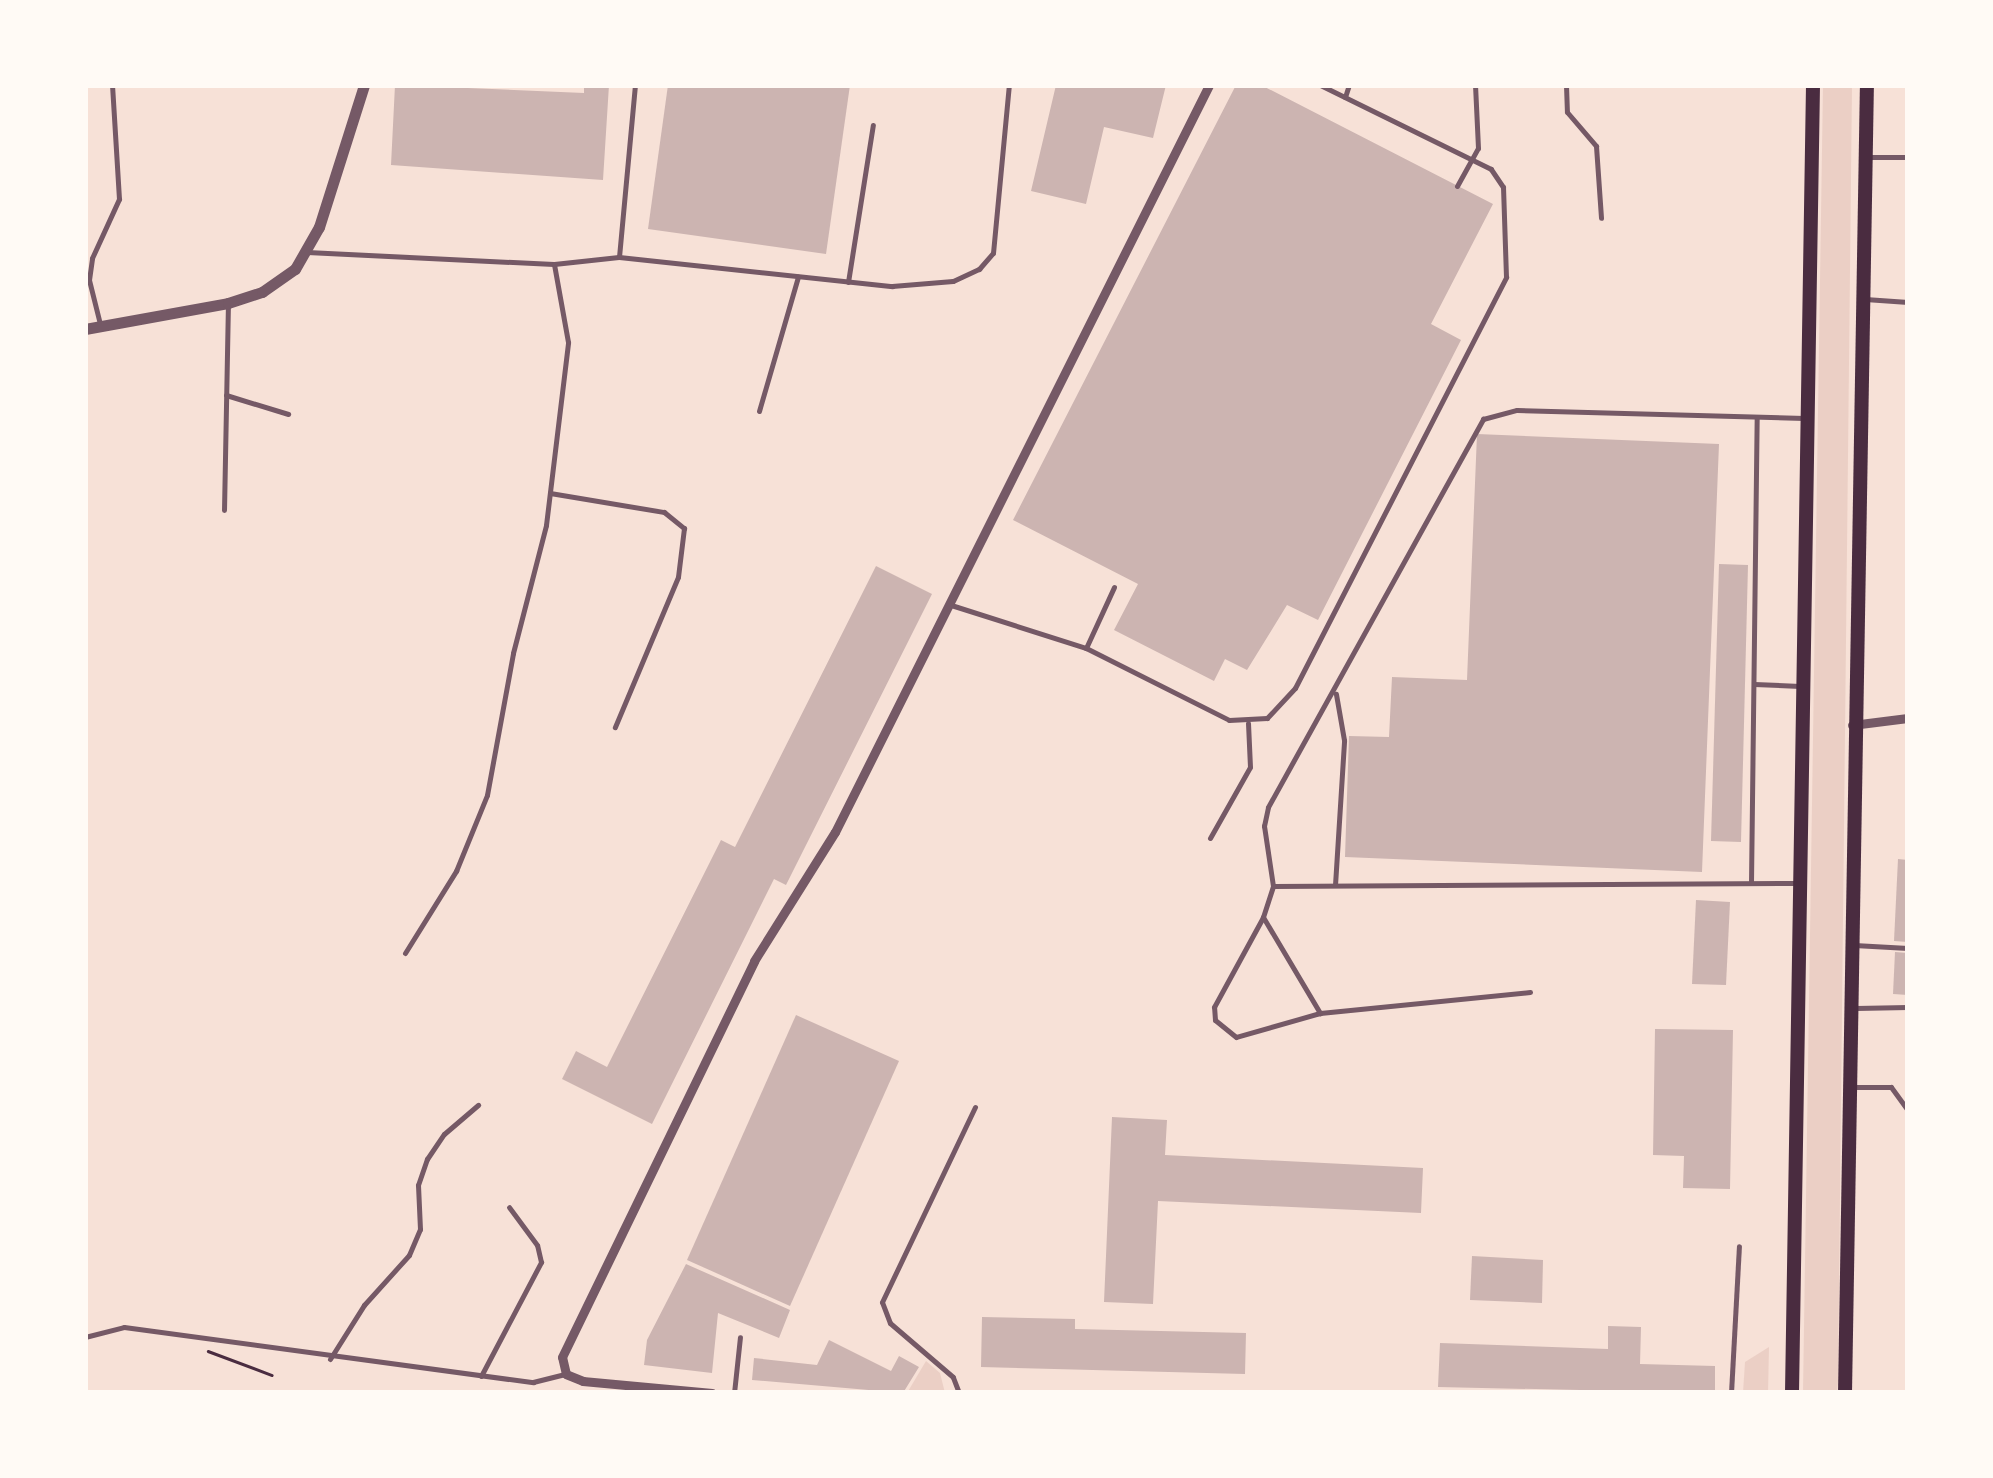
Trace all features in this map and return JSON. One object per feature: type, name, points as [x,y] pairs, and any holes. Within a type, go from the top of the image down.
[{"type":"main road","points":[[1792,1393],[1800,686],[1813,85]]},
{"type":"main road","points":[[1845,1393],[1852,725],[1867,85]]},
{"type":"street","points":[[85,329],[228,303],[278,282],[308,252],[364,85]]},
{"type":"street","points":[[712,1393],[582,1381],[566,1374],[565,1348],[674,1118],[775,924],[835,832],[1209,85]]},
{"type":"street","points":[[1852,725],[1908,718]]},
{"type":"lane","points":[[100,326],[89,280],[119,199],[112,85]]},
{"type":"lane","points":[[620,257],[635,85]]},
{"type":"lane","points":[[308,252],[554,264],[620,257],[892,286],[953,281],[979,269],[993,253],[1009,85]]},
{"type":"lane","points":[[952,605],[1086,648],[1228,720],[1248,724],[1267,718],[1295,688],[1506,277],[1503,186],[1475,158],[1320,85]]},
{"type":"lane","points":[[1345,96],[1348,85]]},
{"type":"lane","points":[[1457,186],[1475,158],[1474,85]]},
{"type":"lane","points":[[1566,85],[1567,112],[1596,146],[1600,218]]},
{"type":"lane","points":[[848,282],[873,125]]},
{"type":"lane","points":[[1866,157],[1908,157]]},
{"type":"lane","points":[[405,953],[456,870],[487,795],[550,492],[568,342],[554,264]]},
{"type":"lane","points":[[759,411],[798,276]]},
{"type":"lane","points":[[1862,299],[1908,302]]},
{"type":"lane","points":[[224,510],[228,303]]},
{"type":"lane","points":[[226,395],[288,414]]},
{"type":"lane","points":[[1530,992],[1320,1014],[1236,1037],[1215,1020],[1214,1008],[1263,918],[1272,886],[1264,826],[1268,807],[1336,691],[1483,419],[1517,410],[1808,418]]},
{"type":"lane","points":[[1751,883],[1756,417]]},
{"type":"lane","points":[[550,492],[664,512],[684,528],[678,577],[616,727]]},
{"type":"lane","points":[[1086,648],[1114,587]]},
{"type":"lane","points":[[1754,684],[1800,686]]},
{"type":"lane","points":[[1335,886],[1344,740],[1336,691]]},
{"type":"lane","points":[[1210,838],[1250,767],[1248,724]]},
{"type":"lane","points":[[1272,886],[1798,884]]},
{"type":"lane","points":[[1263,918],[1320,1014]]},
{"type":"lane","points":[[1850,945],[1908,948]]},
{"type":"lane","points":[[1850,1008],[1908,1007]]},
{"type":"lane","points":[[1850,1087],[1891,1087],[1908,1110]]},
{"type":"lane","points":[[330,1359],[364,1305],[409,1254],[420,1229],[418,1186],[427,1159],[444,1134],[478,1105]]},
{"type":"lane","points":[[959,1393],[953,1377],[890,1322],[882,1302],[975,1106]]},
{"type":"lane","points":[[481,1376],[540,1262],[537,1245],[509,1206]]},
{"type":"lane","points":[[1731,1393],[1739,1246]]},
{"type":"lane","points":[[85,1337],[124,1327],[330,1359],[532,1382],[566,1374]]},
{"type":"lane","points":[[734,1393],[740,1336]]},
{"type":"path","points":[[202,1349],[272,1375]]},
{"type":"shaded area","points":[[1823,85],[1852,85],[1838,1382],[1837,1393],[1803,1393]]},
{"type":"shaded area","points":[[1769,1347],[1768,1393],[1743,1393],[1745,1362]]},
{"type":"shaded area","points":[[926,1361],[940,1373],[945,1393],[907,1393]]},
{"type":"building","points":[[395,85],[584,93],[584,85],[609,85],[603,180],[391,165]]},
{"type":"building","points":[[668,85],[850,85],[826,254],[648,229]]},
{"type":"building","points":[[1056,85],[1166,85],[1153,138],[1104,127],[1086,204],[1031,191]]},
{"type":"building","points":[[1236,85],[1261,85],[1493,204],[1431,324],[1461,340],[1318,620],[1287,605],[1247,670],[1225,659],[1214,681],[1114,630],[1138,584],[1013,520]]},
{"type":"building","points":[[1477,434],[1719,444],[1702,872],[1345,857],[1349,736],[1389,737],[1392,677],[1467,680]]},
{"type":"building","points":[[1719,564],[1748,565],[1741,842],[1711,841]]},
{"type":"building","points":[[876,566],[932,594],[786,885],[774,879],[652,1124],[562,1079],[576,1051],[607,1067],[721,840],[735,847]]},
{"type":"building","points":[[1898,859],[1908,860],[1908,942],[1894,941]]},
{"type":"building","points":[[1696,900],[1730,902],[1726,985],[1692,984]]},
{"type":"building","points":[[1895,952],[1908,953],[1908,995],[1893,994]]},
{"type":"building","points":[[796,1015],[899,1061],[790,1306],[687,1260]]},
{"type":"building","points":[[1655,1029],[1733,1030],[1730,1189],[1683,1188],[1684,1156],[1653,1155]]},
{"type":"building","points":[[1112,1117],[1167,1120],[1165,1155],[1423,1168],[1421,1213],[1158,1201],[1153,1304],[1104,1302]]},
{"type":"building","points":[[1472,1256],[1543,1260],[1542,1303],[1470,1300]]},
{"type":"building","points":[[686,1264],[790,1310],[779,1338],[718,1313],[712,1373],[644,1365],[647,1340]]},
{"type":"building","points":[[982,1317],[1075,1319],[1075,1329],[1246,1333],[1245,1374],[981,1367]]},
{"type":"building","points":[[1608,1326],[1641,1327],[1640,1364],[1715,1366],[1715,1393],[1438,1387],[1440,1343],[1608,1349]]},
{"type":"building","points":[[829,1340],[891,1371],[899,1356],[919,1367],[903,1393],[752,1380],[754,1358],[817,1365]]}]
